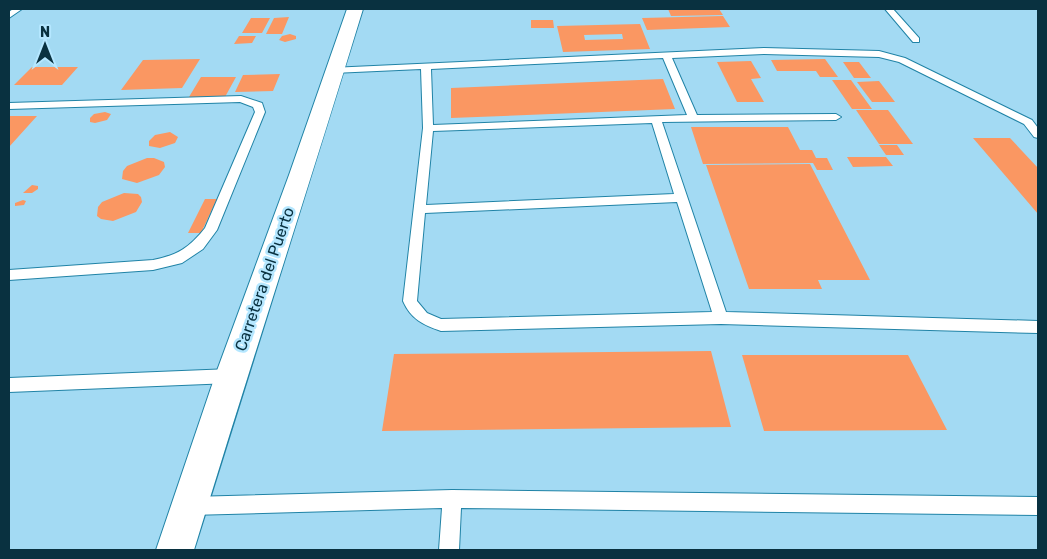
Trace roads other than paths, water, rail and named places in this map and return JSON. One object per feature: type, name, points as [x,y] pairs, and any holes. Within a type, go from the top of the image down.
[{"type":"main road","name":"Carretera del Puerto","points":[[175,550],[231,376],[301,175],[354,9]]},
{"type":"lane","points":[[9,16],[18,9]]},
{"type":"lane","points":[[889,9],[916,40]]},
{"type":"lane","points":[[334,70],[792,51],[889,56],[902,60],[1028,122],[1038,135]]},
{"type":"lane","points":[[666,55],[693,118]]},
{"type":"lane","points":[[426,66],[428,128],[410,300],[414,310],[430,322],[441,325],[721,318],[1038,327]]},
{"type":"lane","points":[[9,106],[241,99],[258,105],[260,112],[212,230],[198,246],[177,260],[153,265],[9,275]]},
{"type":"lane","points":[[428,128],[693,118],[836,117]]},
{"type":"lane","points":[[656,120],[721,318]]},
{"type":"lane","points":[[421,209],[682,198]]},
{"type":"lane","points":[[9,385],[231,376]]},
{"type":"lane","points":[[189,506],[452,499],[1038,506]]},
{"type":"lane","points":[[449,550],[452,499]]}]
